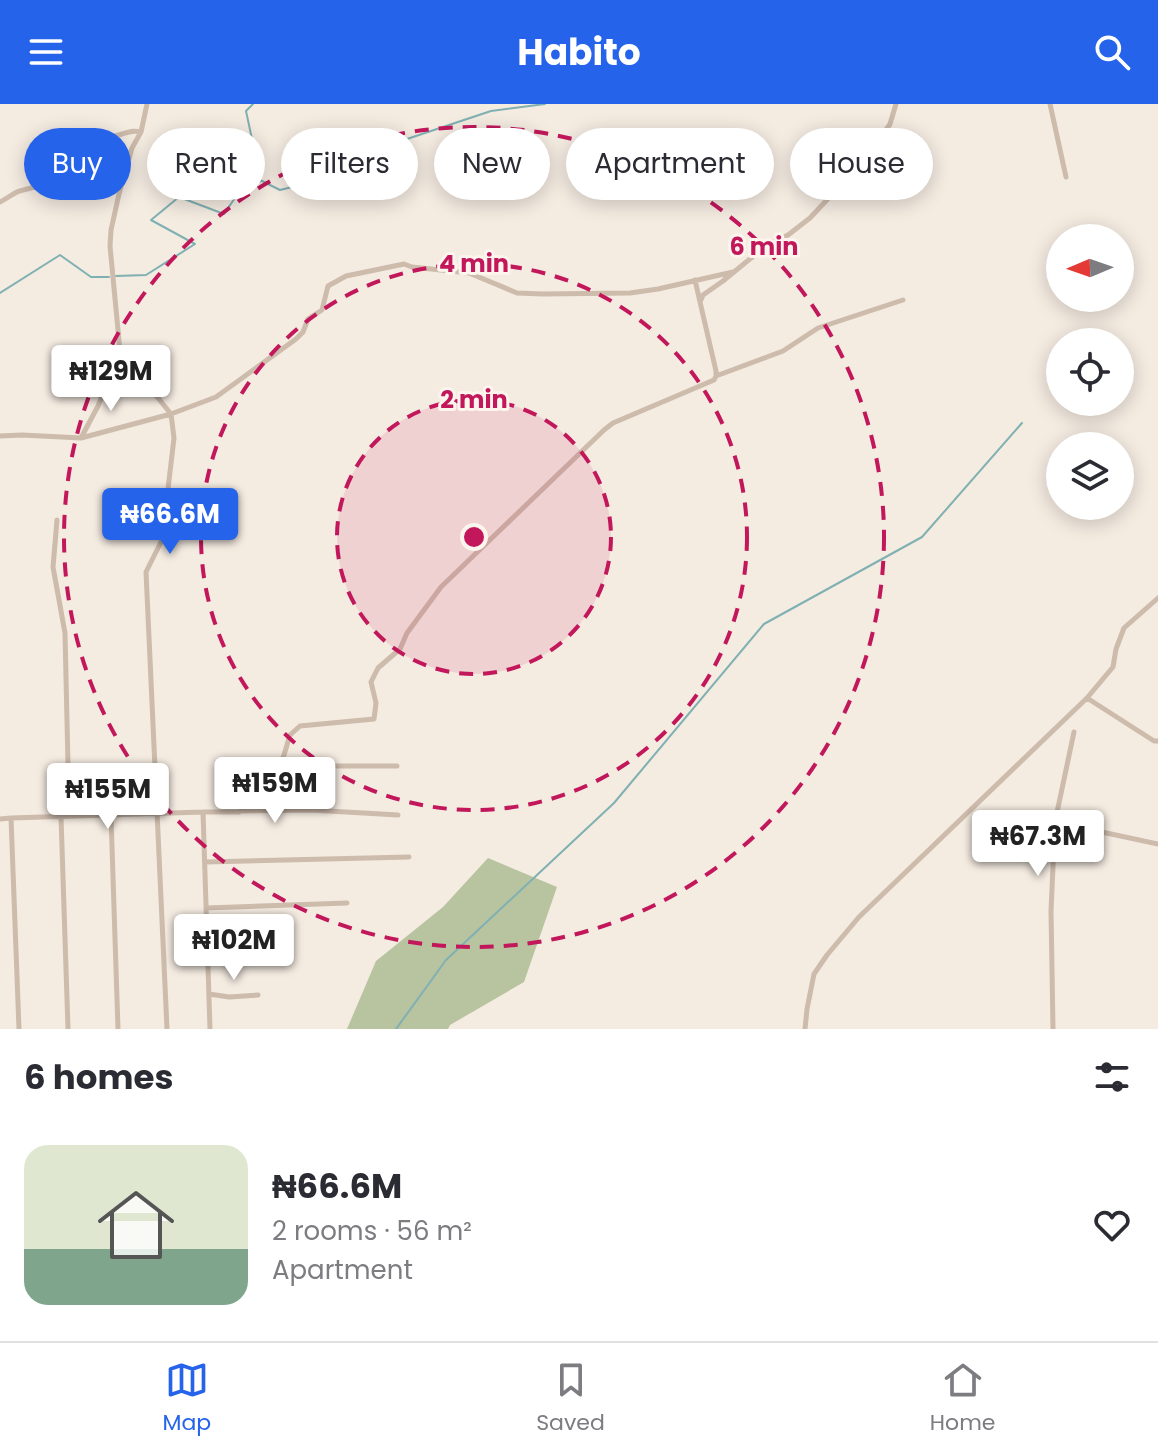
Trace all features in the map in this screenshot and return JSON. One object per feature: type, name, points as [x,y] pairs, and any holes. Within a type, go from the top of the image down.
[{"type":"street","points":[[81,438],[98,406],[120,351],[112,277],[111,230],[147,104]]},
{"type":"street","points":[[700,302],[703,295],[767,245],[788,235],[810,218],[879,140],[890,124],[896,104]]},
{"type":"street","points":[[1050,104],[1066,177]]},
{"type":"street","points":[[0,202],[51,180],[94,145],[111,137],[141,132]]},
{"type":"street","points":[[0,436],[81,438],[171,414],[216,397],[296,339],[303,332],[308,319],[322,310],[328,286],[346,276],[404,264],[469,273],[517,293],[543,294],[630,293],[734,272]]},
{"type":"street","points":[[695,280],[716,376]]},
{"type":"street","points":[[239,812],[266,791],[290,735],[300,726],[374,719],[376,703],[371,682],[378,668],[400,649],[407,633],[441,587],[613,423],[705,385],[716,376],[783,351],[818,328],[903,300]]},
{"type":"street","points":[[120,351],[171,414],[174,438],[162,540],[146,572],[167,1029]]},
{"type":"street","points":[[57,520],[53,567],[65,633],[69,808],[61,817],[68,1029]]},
{"type":"street","points":[[805,1029],[814,974],[827,955],[859,917],[1087,698],[1113,667],[1124,628],[1158,598]]},
{"type":"street","points":[[1087,698],[1158,741]]},
{"type":"street","points":[[1053,1029],[1051,911],[1055,822],[1074,732]]},
{"type":"street","points":[[275,773],[332,766],[397,766]]},
{"type":"street","points":[[0,819],[311,810],[398,815]]},
{"type":"street","points":[[203,812],[210,1029]]},
{"type":"street","points":[[111,816],[118,1029]]},
{"type":"street","points":[[11,818],[19,1029]]},
{"type":"street","points":[[978,822],[1055,822],[1158,844]]},
{"type":"street","points":[[205,862],[409,857]]},
{"type":"street","points":[[206,908],[347,903]]},
{"type":"street","points":[[209,994],[229,997],[258,995]]},
{"type":"green space","points":[[488,858],[557,887],[524,982],[448,1029],[347,1029],[376,961],[443,907]]},
{"type":"waterway","points":[[116,276],[146,275],[195,244],[151,220],[179,197],[224,214],[239,192],[261,181],[246,111],[253,104]]},
{"type":"waterway","points":[[265,182],[280,190],[353,172],[389,145],[491,111],[545,104]]},
{"type":"waterway","points":[[0,293],[60,255],[91,277],[109,277]]},
{"type":"waterway","points":[[396,1029],[446,960],[614,803],[764,624],[922,537],[1022,423]]}]
